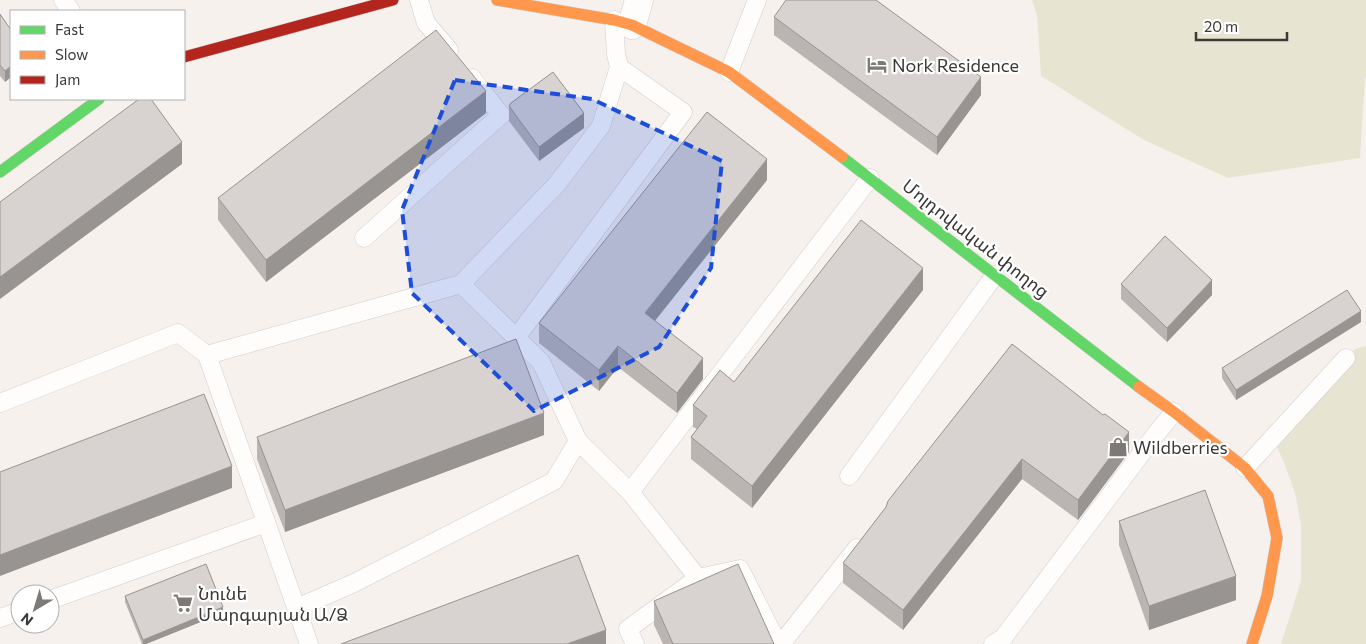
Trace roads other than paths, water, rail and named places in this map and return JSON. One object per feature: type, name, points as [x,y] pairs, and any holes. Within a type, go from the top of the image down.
[{"type":"street","points":[[185,57],[393,0]]},
{"type":"street","name":"Մոլդովական փողոց","points":[[497,0],[628,15],[729,72],[870,178],[1245,468],[1268,496],[1277,538],[1266,596],[1252,644]]},
{"type":"street","points":[[0,172],[97,100]]},
{"type":"lane","points":[[364,238],[501,115],[426,23],[419,0]]},
{"type":"lane","points":[[729,72],[757,0]]},
{"type":"lane","points":[[207,355],[461,284],[557,184],[601,126],[619,67],[616,54],[628,15]]},
{"type":"lane","points":[[516,338],[683,112],[619,67]]},
{"type":"lane","points":[[630,492],[870,178]]},
{"type":"lane","points":[[849,476],[995,274]]},
{"type":"lane","points":[[461,284],[541,362],[578,441],[630,492],[698,578]]},
{"type":"lane","points":[[0,402],[178,333],[207,355],[309,644]]},
{"type":"lane","points":[[1245,468],[1346,358]]},
{"type":"lane","points":[[1000,642],[1174,412]]},
{"type":"lane","points":[[296,608],[354,583],[554,481],[578,441]]},
{"type":"lane","points":[[60,596],[266,523]]},
{"type":"lane","points":[[635,644],[628,629],[698,578],[740,569],[780,644],[866,536]]},
{"type":"place","name":"Nork Residence","points":[[877,65]]},
{"type":"place","name":"Wildberries","points":[[1118,447]]},
{"type":"place","name":"Նունե Մարգարյան Ա/Ձ","points":[[183,603]]}]
